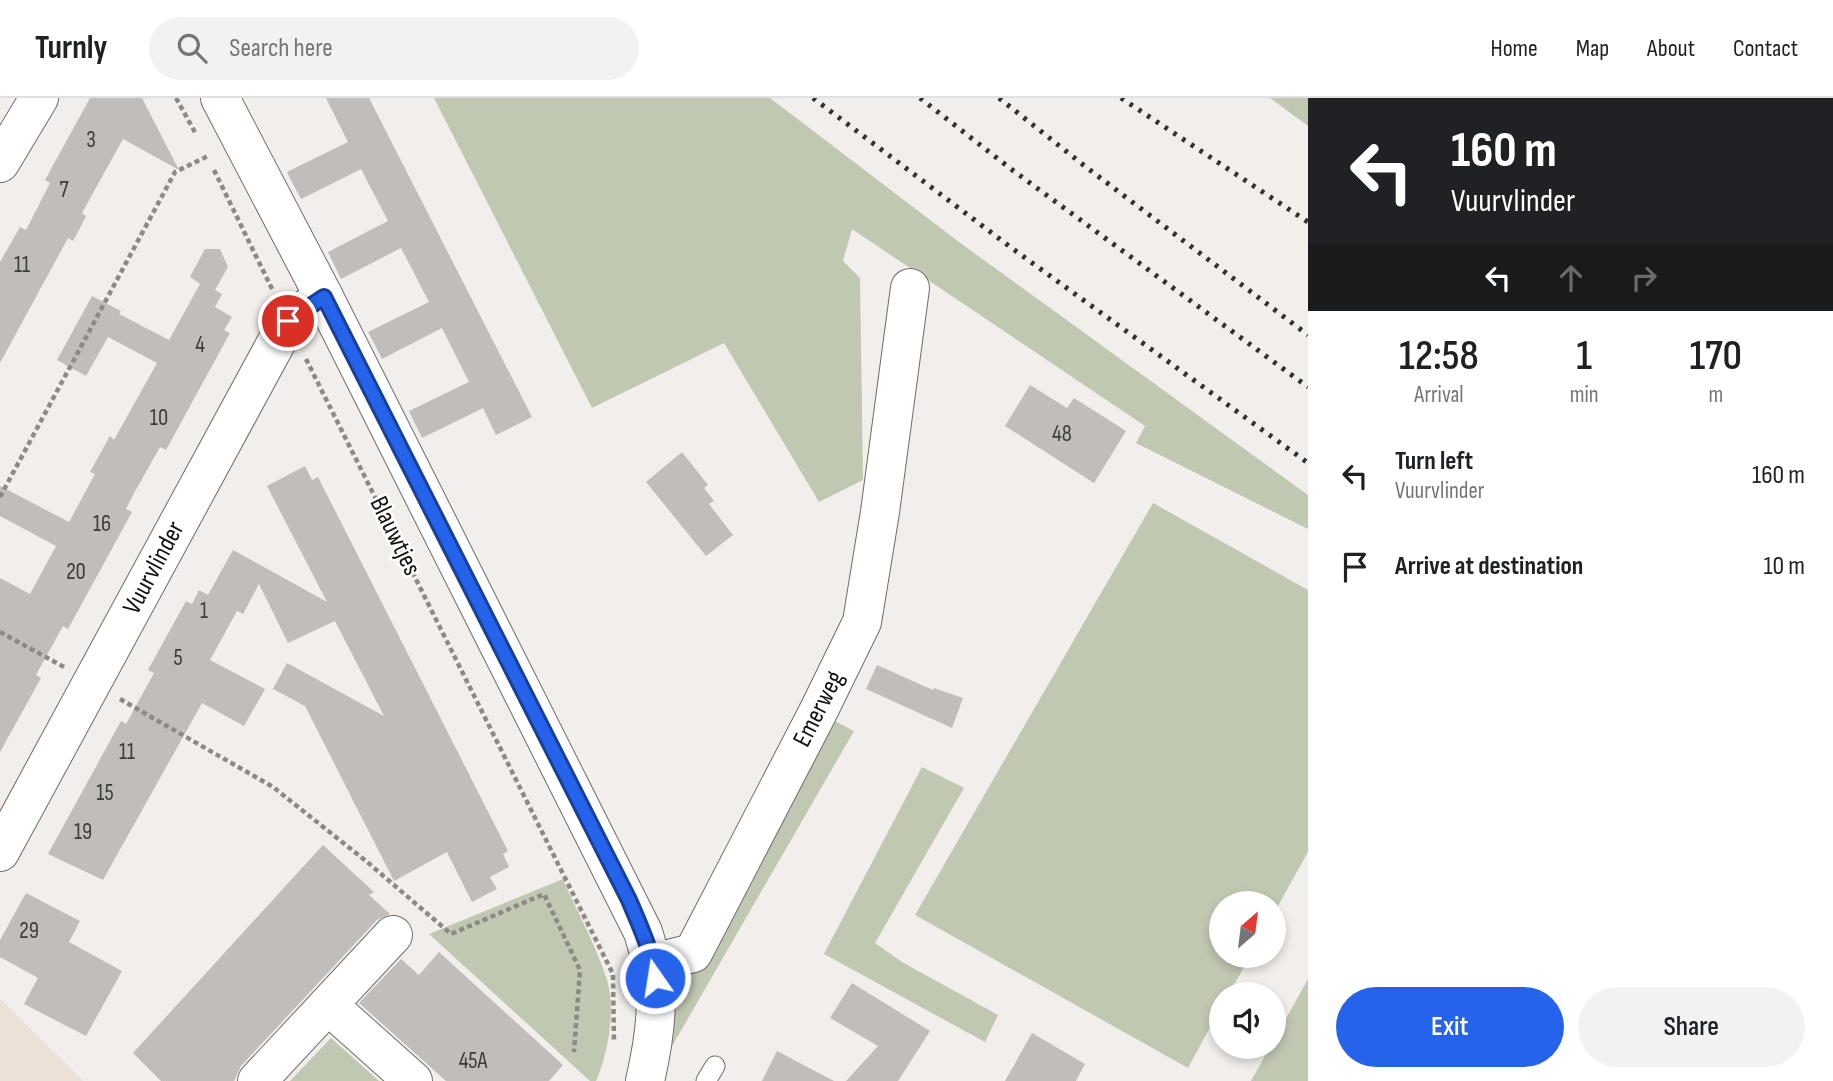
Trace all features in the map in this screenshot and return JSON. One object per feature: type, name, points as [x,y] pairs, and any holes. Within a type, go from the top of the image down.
[{"type":"street","points":[[0,163],[39,98]]},
{"type":"street","name":"Blauwtjes","points":[[220,98],[324,297],[629,900],[653,964]]},
{"type":"street","name":"Emerweg","points":[[653,964],[694,953],[862,622],[880,512],[910,288]]},
{"type":"street","name":"Vuurvlinder","points":[[0,852],[288,321],[324,297]]},
{"type":"street","points":[[257,1081],[393,935]]},
{"type":"street","points":[[646,1081],[655,1022],[653,964]]},
{"type":"street","points":[[328,1004],[413,1081]]},
{"type":"path","name":"Blauwtjes","points":[[176,98],[208,156],[613,974]]},
{"type":"path","points":[[0,497],[175,172],[208,156]]},
{"type":"path","points":[[0,632],[273,787],[366,861],[451,934],[544,894],[580,970],[574,1052]]},
{"type":"shaded area","points":[[0,999],[83,1081],[0,1081]]},
{"type":"green space","points":[[434,98],[770,98],[959,242],[1308,495],[1308,529],[1136,443],[1145,426],[852,229],[843,261],[860,278],[863,480],[819,502],[724,343],[592,408]]},
{"type":"green space","points":[[1270,98],[1308,98],[1308,126]]},
{"type":"green space","points":[[1153,503],[1308,590],[1308,852],[1286,891],[1209,891],[1209,968],[1243,968],[1236,982],[1209,982],[1209,1029],[1188,1068],[915,915]]},
{"type":"green space","points":[[829,718],[854,731],[664,1060],[667,1011],[733,899]]},
{"type":"green space","points":[[922,767],[964,788],[875,943],[902,962],[998,1015],[985,1042],[824,954]]},
{"type":"green space","points":[[563,879],[597,954],[610,991],[609,1031],[596,1081],[590,1081],[429,934]]},
{"type":"green space","points":[[1308,979],[1308,1081],[1251,1081],[1263,1059],[1286,1059],[1286,1018]]},
{"type":"green space","points":[[331,1038],[379,1081],[290,1081]]},
{"type":"building","points":[[90,98],[142,98],[179,170],[123,139],[82,213],[86,216],[73,241],[68,238],[0,363],[0,262],[20,227],[26,230],[50,183],[45,180]]},
{"type":"building","points":[[326,98],[369,98],[532,417],[496,435],[483,408],[422,438],[409,411],[469,382],[442,328],[382,359],[368,332],[429,302],[401,248],[341,279],[328,252],[388,221],[361,169],[301,199],[294,186],[287,172],[348,142]]},
{"type":"building","points":[[205,249],[220,249],[228,267],[215,290],[222,294],[215,307],[232,317],[224,330],[230,333],[166,450],[160,447],[133,495],[126,509],[132,512],[68,629],[63,626],[36,675],[41,678],[0,752],[0,578],[30,594],[56,546],[0,516],[0,486],[69,522],[95,474],[90,472],[110,436],[114,440],[157,363],[108,337],[86,376],[57,360],[92,296],[121,311],[119,314],[169,340],[200,284],[190,277]]},
{"type":"building","points":[[1030,385],[1067,408],[1074,398],[1126,431],[1094,483],[1005,426]]},
{"type":"building","points":[[682,452],[708,485],[704,488],[714,501],[709,504],[733,535],[706,556],[646,482]]},
{"type":"building","points":[[305,466],[312,480],[318,477],[508,851],[503,854],[509,867],[490,877],[497,889],[472,902],[447,852],[394,881],[305,706],[273,689],[287,663],[384,716],[335,621],[288,643],[259,584],[243,614],[237,611],[210,660],[265,689],[244,726],[202,703],[103,880],[48,854],[121,721],[126,724],[154,673],[148,670],[186,601],[192,604],[199,590],[208,595],[233,550],[327,602],[267,486]]},
{"type":"building","points":[[877,665],[933,690],[934,688],[963,698],[952,728],[866,689]]},
{"type":"building","points":[[323,845],[374,892],[369,895],[390,914],[377,920],[241,1066],[234,1081],[161,1081],[133,1053]]},
{"type":"building","points":[[26,893],[80,921],[69,942],[122,971],[86,1036],[24,1004],[38,978],[0,957],[0,940]]},
{"type":"building","points":[[439,952],[563,1065],[549,1081],[446,1081],[359,1003],[401,959],[419,975]]},
{"type":"building","points":[[852,983],[930,1031],[898,1081],[846,1081],[878,1046],[830,1018]]},
{"type":"building","points":[[1032,1033],[1085,1064],[1076,1081],[1005,1081]]},
{"type":"building","points":[[777,1051],[834,1081],[762,1081]]},
{"type":"railway","points":[[813,98],[1013,249],[1308,463]]},
{"type":"railway","points":[[920,98],[1011,169],[1308,387]]},
{"type":"railway","points":[[999,98],[1308,335]]},
{"type":"railway","points":[[1121,98],[1308,222]]},
{"type":"route","points":[[288,321],[324,297],[629,900],[643,932],[655,978]]}]
